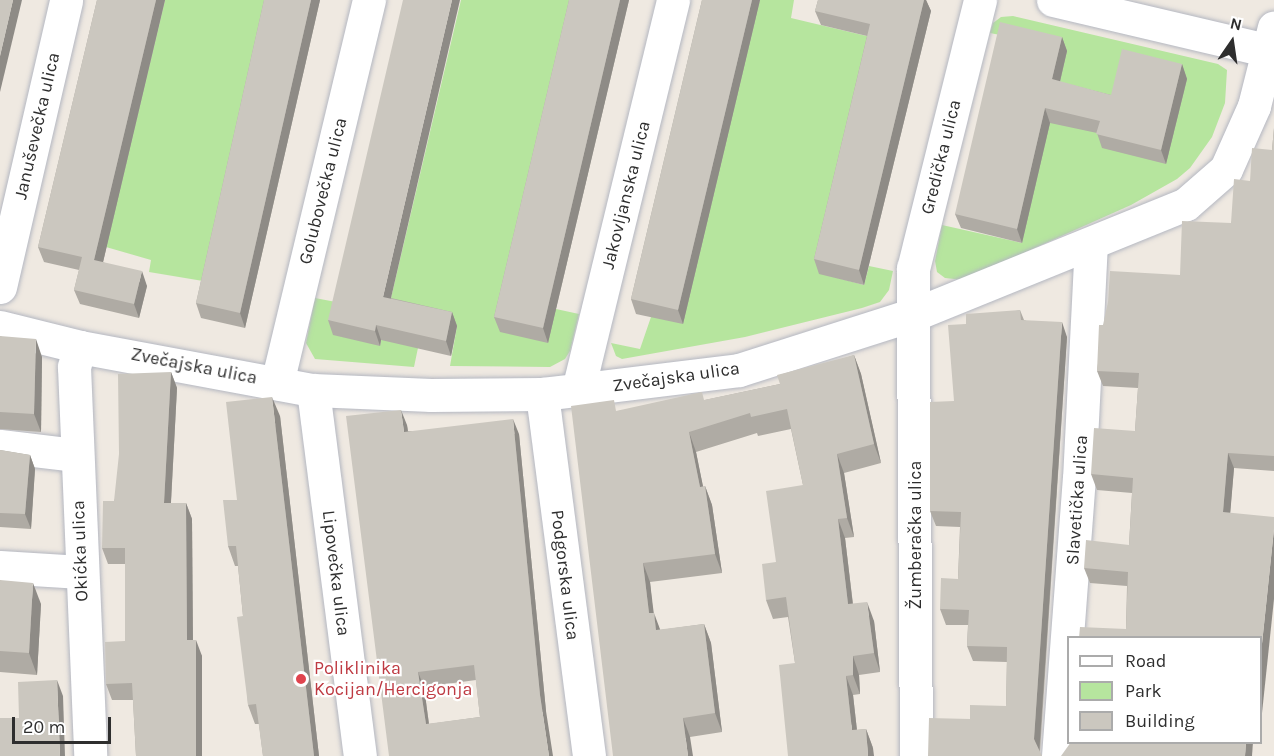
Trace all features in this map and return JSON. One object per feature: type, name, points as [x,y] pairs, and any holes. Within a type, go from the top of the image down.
[{"type":"street","name":"Januševečka ulica","points":[[0,287],[66,0]]},
{"type":"street","name":"Golubovečka ulica","points":[[277,383],[369,0]]},
{"type":"street","name":"Jakovljanska ulica","points":[[578,390],[673,0]]},
{"type":"street","name":"Gredička ulica","points":[[915,315],[913,269],[980,0]]},
{"type":"street","points":[[1053,0],[1272,43]]},
{"type":"street","name":"Zvečajska ulica","points":[[0,327],[80,347],[313,390],[431,395],[542,394],[739,370],[915,315],[1185,204],[1226,169],[1254,106],[1272,43]]},
{"type":"street","name":"Slavetička ulica","points":[[1067,636],[1079,479],[1091,244]]},
{"type":"street","name":"Žumberačka ulica","points":[[915,315],[915,756]]},
{"type":"street","name":"Okićka ulica","points":[[80,347],[74,367],[76,455],[90,756]]},
{"type":"street","name":"Lipovečka ulica","points":[[313,390],[360,756]]},
{"type":"street","name":"Podgorska ulica","points":[[542,394],[589,756]]},
{"type":"street","points":[[0,446],[76,455]]},
{"type":"street","points":[[0,567],[81,572]]},
{"type":"street","name":"Slavetička ulica","points":[[1058,756],[1067,637]]},
{"type":"green space","points":[[165,0],[273,0],[209,282],[149,272],[151,260],[106,247]]},
{"type":"green space","points":[[461,0],[578,0],[556,309],[579,314],[570,351],[565,359],[550,367],[450,366],[457,326],[424,319],[414,367],[315,359],[306,343],[315,298],[341,303],[380,345]]},
{"type":"green space","points":[[760,0],[794,0],[791,18],[875,38],[819,273],[864,285],[869,266],[893,271],[889,290],[880,302],[862,308],[745,337],[622,359],[616,356],[611,343],[640,349]]},
{"type":"green space","points":[[1013,16],[1218,64],[1227,70],[1225,103],[1212,137],[1190,168],[1177,179],[1131,205],[963,280],[945,278],[937,272],[935,261],[942,225],[1022,243],[1005,36],[990,33],[993,23],[1001,17]]},
{"type":"building","points":[[0,0],[13,0],[0,56]]},
{"type":"building","points":[[97,0],[156,0],[94,260],[142,271],[134,304],[74,290],[82,257],[38,247]]},
{"type":"building","points":[[264,0],[311,0],[240,313],[196,303]]},
{"type":"building","points":[[403,0],[452,0],[383,297],[452,312],[446,341],[376,325],[375,331],[328,320]]},
{"type":"building","points":[[569,0],[620,0],[543,328],[494,317]]},
{"type":"building","points":[[702,0],[752,0],[678,310],[631,299]]},
{"type":"building","points":[[818,0],[924,0],[859,270],[814,259],[870,24],[815,11]]},
{"type":"building","points":[[1000,22],[1062,37],[1052,79],[1111,95],[1122,49],[1182,64],[1161,150],[1096,134],[1100,121],[1045,108],[1017,229],[955,214]]},
{"type":"building","points":[[1274,128],[1274,456],[1228,453],[1223,512],[1274,517],[1262,644],[1262,636],[1079,636],[1080,627],[1126,629],[1128,572],[1084,568],[1086,540],[1129,545],[1133,478],[1091,474],[1094,428],[1135,431],[1139,373],[1097,371],[1099,325],[1103,325],[1108,302],[1110,271],[1180,275],[1182,221],[1231,223],[1234,179],[1250,181],[1252,148],[1272,150]]},
{"type":"building","points":[[1020,310],[1021,320],[1062,322],[1034,739],[1042,756],[928,756],[929,718],[970,719],[970,705],[1006,706],[1007,647],[967,646],[969,610],[940,609],[941,578],[958,579],[961,512],[930,511],[930,402],[954,401],[948,325],[966,324],[966,314]]},
{"type":"building","points":[[0,336],[36,339],[34,414],[0,412]]},
{"type":"building","points":[[854,355],[874,444],[837,454],[847,518],[838,519],[848,604],[867,602],[874,653],[853,656],[853,675],[846,676],[852,730],[866,729],[868,756],[788,756],[779,665],[795,663],[786,597],[766,600],[762,564],[776,562],[766,491],[803,485],[787,409],[751,417],[750,413],[689,432],[700,487],[705,486],[715,554],[643,563],[649,613],[654,613],[656,630],[704,624],[715,713],[683,718],[688,756],[613,756],[571,406],[614,400],[616,411],[702,392],[704,400],[780,384],[777,375]]},
{"type":"building","points":[[171,372],[164,503],[186,503],[187,640],[196,640],[196,756],[136,756],[132,683],[106,684],[105,642],[125,641],[125,548],[102,548],[103,501],[114,501],[119,454],[118,374]]},
{"type":"building","points":[[272,397],[314,756],[263,756],[256,704],[248,705],[237,617],[243,616],[236,546],[228,546],[223,500],[237,500],[226,402]]},
{"type":"building","points":[[401,410],[404,432],[513,419],[540,695],[549,756],[389,756],[346,416]],"holes":[[[474,665],[480,717],[426,724],[418,672]]]},
{"type":"building","points":[[0,450],[30,455],[25,514],[0,513]]},
{"type":"building","points":[[0,580],[33,583],[29,653],[0,651]]},
{"type":"building","points":[[57,680],[60,756],[0,756],[0,718],[19,718],[18,682]]},
{"type":"building","points":[[1070,744],[1246,744],[1245,756],[1061,756]]},
{"type":"place","name":"Poliklinika Kocijan/Hercigonja","points":[[301,679]]}]
